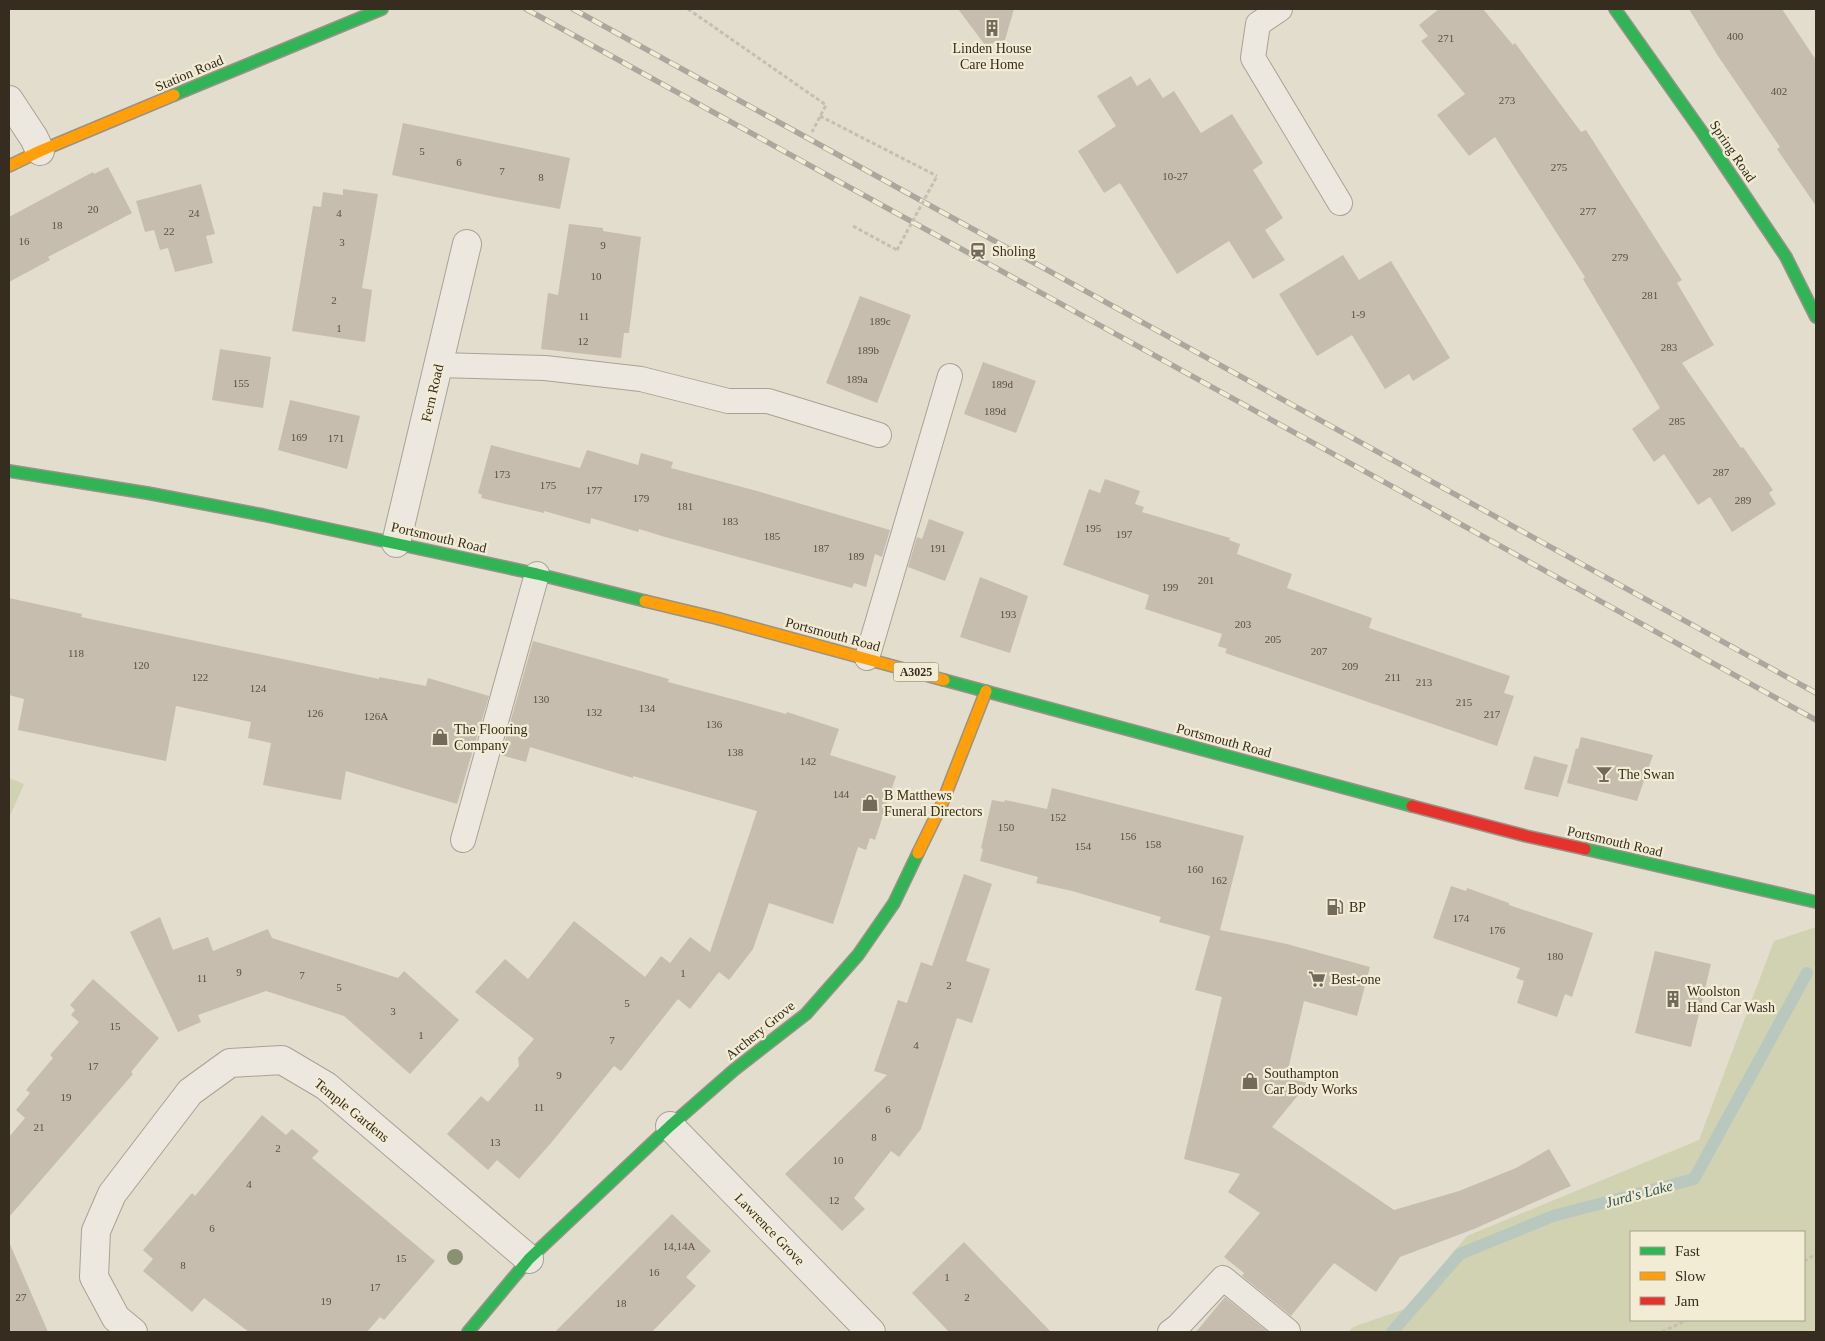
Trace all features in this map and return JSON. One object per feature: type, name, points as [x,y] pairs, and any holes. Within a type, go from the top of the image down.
[{"type":"main road","name":"Station Road","points":[[9,166],[40,151],[382,9]]},
{"type":"main road","name":"Spring Road","points":[[1615,9],[1702,132],[1786,257],[1816,317]]},
{"type":"main road","name":"Portsmouth Road","points":[[9,471],[205,504],[537,574],[716,618],[1520,834],[1816,902]]},
{"type":"main road","name":"Archery Grove","points":[[468,1332],[529,1259],[670,1126],[734,1070],[806,1014],[858,955],[894,903],[941,806],[986,691]]},
{"type":"street","points":[[10,102],[40,151]]},
{"type":"street","name":"Fern Road","points":[[396,543],[468,244]]},
{"type":"street","name":"Temple Gardens","points":[[133,1332],[116,1318],[94,1277],[96,1231],[112,1194],[190,1092],[230,1063],[282,1060],[326,1086],[529,1259]]},
{"type":"street","name":"Lawrence Grove","points":[[670,1126],[871,1332]]},
{"type":"lane","points":[[1280,9],[1258,24],[1253,58],[1340,203]]},
{"type":"lane","points":[[438,365],[545,368],[641,379],[728,401],[768,401],[879,435]]},
{"type":"lane","points":[[867,658],[950,376]]},
{"type":"lane","points":[[463,840],[537,574]]},
{"type":"lane","points":[[1170,1332],[1178,1326],[1223,1278],[1288,1331]]},
{"type":"path","points":[[688,9],[826,105],[812,132]]},
{"type":"path","points":[[820,116],[936,176],[897,250],[853,226]]},
{"type":"path","points":[[1805,1260],[1816,1254]]},
{"type":"path","points":[[1662,1332],[1685,1321]]},
{"type":"green space","points":[[9,778],[24,784],[9,818]]},
{"type":"green space","points":[[1816,927],[1816,1332],[1348,1332],[1353,1327],[1405,1309],[1467,1236],[1699,1140],[1774,941]]},
{"type":"building","name":"Linden House Care Home","points":[[958,9],[1014,9],[1005,40],[985,45]]},
{"type":"building","points":[[1439,9],[1483,9],[1513,45],[1515,43],[1581,132],[1586,130],[1682,280],[1677,283],[1714,345],[1682,363],[1741,448],[1743,447],[1773,490],[1769,493],[1776,504],[1732,532],[1710,497],[1698,505],[1664,454],[1654,462],[1632,429],[1660,408],[1583,279],[1585,277],[1495,137],[1469,156],[1437,115],[1465,94],[1421,41],[1428,36],[1419,25]]},
{"type":"building","points":[[1689,9],[1782,9],[1816,60],[1816,206],[1777,149],[1780,147],[1718,56]]},
{"type":"building","points":[[1131,76],[1137,86],[1150,78],[1163,98],[1174,91],[1201,133],[1232,114],[1263,163],[1253,170],[1283,218],[1265,230],[1285,260],[1253,279],[1229,241],[1177,274],[1120,183],[1104,193],[1078,151],[1116,126],[1097,96]]},
{"type":"building","points":[[403,123],[570,158],[560,209],[392,175]]},
{"type":"building","points":[[108,167],[132,213],[48,257],[50,260],[9,282],[9,217],[93,172],[94,174]]},
{"type":"building","points":[[201,184],[215,234],[206,236],[213,263],[175,272],[168,248],[160,250],[154,230],[145,232],[136,201]]},
{"type":"building","points":[[343,189],[378,194],[362,288],[372,290],[365,342],[292,331],[313,206],[321,207],[323,192],[343,195]]},
{"type":"building","points":[[569,224],[603,228],[603,231],[641,237],[629,333],[624,333],[621,358],[541,349],[548,293],[558,295]]},
{"type":"building","points":[[1343,255],[1359,280],[1391,261],[1450,358],[1413,381],[1409,374],[1385,389],[1352,335],[1317,356],[1279,294]]},
{"type":"building","points":[[860,296],[911,315],[877,403],[826,383]]},
{"type":"building","points":[[220,349],[271,357],[263,408],[212,400]]},
{"type":"building","points":[[983,362],[1036,381],[1016,433],[964,414]]},
{"type":"building","points":[[290,400],[360,416],[347,469],[278,450]]},
{"type":"building","points":[[491,445],[580,468],[587,450],[638,465],[641,453],[673,462],[671,468],[890,530],[882,557],[875,554],[866,587],[854,583],[852,588],[639,529],[638,532],[591,518],[590,524],[544,511],[544,513],[481,498],[482,495],[478,493]]},
{"type":"building","points":[[1105,479],[1140,491],[1135,504],[1144,507],[1142,512],[1230,538],[1229,540],[1240,544],[1237,554],[1292,574],[1287,588],[1372,618],[1369,628],[1510,676],[1504,693],[1514,696],[1497,746],[1225,653],[1227,649],[1218,646],[1222,634],[1145,609],[1149,595],[1063,565],[1089,489],[1100,493]]},
{"type":"building","points":[[929,519],[964,532],[945,581],[908,567],[917,537],[922,539]]},
{"type":"building","points":[[980,577],[1028,596],[1010,653],[960,637]]},
{"type":"building","points":[[9,598],[82,614],[81,617],[379,679],[379,677],[426,686],[428,678],[489,696],[457,804],[346,771],[341,800],[263,785],[271,743],[248,738],[251,722],[176,706],[166,761],[18,730],[24,699],[9,695]]},
{"type":"building","points":[[533,641],[669,679],[668,682],[786,714],[787,712],[839,729],[830,755],[896,776],[875,840],[870,838],[866,850],[858,847],[833,924],[769,903],[753,949],[729,980],[719,972],[690,1009],[678,999],[621,1071],[614,1066],[519,1179],[497,1160],[488,1170],[447,1134],[481,1096],[488,1102],[519,1066],[518,1058],[534,1039],[475,992],[505,959],[528,979],[574,921],[645,977],[661,956],[670,963],[690,937],[710,952],[757,811],[633,776],[633,778],[530,747],[526,762],[501,755]]},
{"type":"building","points":[[1581,737],[1653,755],[1637,801],[1567,783],[1576,748],[1578,749]]},
{"type":"building","points":[[1534,756],[1568,765],[1558,797],[1524,789]]},
{"type":"building","points":[[1052,788],[1244,836],[1220,930],[1287,944],[1370,967],[1357,1016],[1304,1001],[1286,1078],[1308,1083],[1272,1127],[1394,1210],[1459,1191],[1516,1168],[1549,1149],[1571,1186],[1474,1229],[1400,1257],[1376,1292],[1334,1263],[1291,1316],[1242,1276],[1244,1273],[1224,1257],[1260,1213],[1228,1192],[1240,1174],[1184,1159],[1222,997],[1195,990],[1210,936],[1159,922],[1161,917],[1072,891],[1036,883],[1038,877],[980,861],[983,849],[981,848],[992,800],[1004,802],[1005,800],[1047,809]]},
{"type":"building","points":[[964,874],[992,884],[966,961],[990,969],[972,1023],[957,1018],[921,1129],[899,1157],[891,1151],[854,1198],[865,1209],[842,1231],[785,1174],[887,1075],[874,1071],[898,1000],[907,1003],[921,962],[932,966]]},
{"type":"building","points":[[1451,886],[1466,891],[1467,888],[1509,903],[1509,905],[1593,933],[1572,997],[1565,994],[1557,1017],[1517,1003],[1524,981],[1516,978],[1520,968],[1433,938]]},
{"type":"building","points":[[160,917],[173,950],[208,937],[213,951],[268,929],[272,938],[398,978],[404,971],[459,1020],[410,1074],[344,1016],[266,991],[198,1015],[201,1022],[178,1032],[130,932]]},
{"type":"building","name":"Woolston Hand Car Wash","points":[[1655,951],[1711,964],[1691,1047],[1635,1033]]},
{"type":"building","points":[[93,979],[159,1038],[131,1072],[133,1074],[9,1217],[9,1137],[25,1118],[16,1110],[30,1093],[26,1090],[53,1058],[50,1055],[79,1022],[71,1015],[75,1010],[70,1005]]},
{"type":"building","points":[[262,1115],[286,1135],[292,1129],[319,1151],[312,1158],[435,1261],[384,1320],[380,1317],[367,1332],[249,1332],[204,1298],[192,1312],[143,1271],[153,1259],[143,1250],[192,1193],[195,1196]]},
{"type":"building","points":[[672,1214],[711,1251],[686,1277],[696,1286],[652,1332],[555,1332]]},
{"type":"building","points":[[9,1242],[48,1332],[9,1332]]},
{"type":"building","points":[[964,1242],[1051,1332],[949,1332],[912,1293]]},
{"type":"building","points":[[1225,1297],[1268,1332],[1196,1332]]},
{"type":"waterway","name":"Jurd's Lake","points":[[1392,1332],[1460,1254],[1553,1216],[1694,1179],[1807,973]]},
{"type":"railway","points":[[526,9],[1816,720]]},
{"type":"railway","points":[[573,9],[1816,693]]},
{"type":"traffic: fast","points":[[174,95],[382,9]]},
{"type":"traffic: fast","points":[[1615,9],[1702,132],[1786,257],[1816,317]]},
{"type":"traffic: fast","points":[[9,471],[147,493],[263,515],[537,574],[645,601]]},
{"type":"traffic: fast","points":[[944,680],[1412,806]]},
{"type":"traffic: fast","points":[[1585,849],[1816,902]]},
{"type":"traffic: fast","points":[[468,1332],[529,1259],[670,1126],[734,1070],[806,1014],[858,955],[894,903],[918,853]]},
{"type":"traffic: slow","points":[[9,166],[40,151],[174,95]]},
{"type":"traffic: slow","points":[[645,601],[716,618],[944,680]]},
{"type":"traffic: slow","points":[[918,853],[941,806],[986,691]]},
{"type":"traffic: jam","points":[[1412,806],[1526,836],[1585,849]]},
{"type":"place","name":"Linden House Care Home","points":[[992,28]]},
{"type":"place","name":"Sholing","points":[[978,251]]},
{"type":"place","name":"The Flooring Company","points":[[440,737]]},
{"type":"place","name":"The Swan","points":[[1604,774]]},
{"type":"place","name":"B Matthews Funeral Directors","points":[[870,803]]},
{"type":"place","name":"BP","points":[[1335,907]]},
{"type":"place","name":"Best-one","points":[[1317,979]]},
{"type":"place","name":"Woolston Hand Car Wash","points":[[1673,999]]},
{"type":"place","name":"Southampton Car Body Works","points":[[1250,1081]]}]
